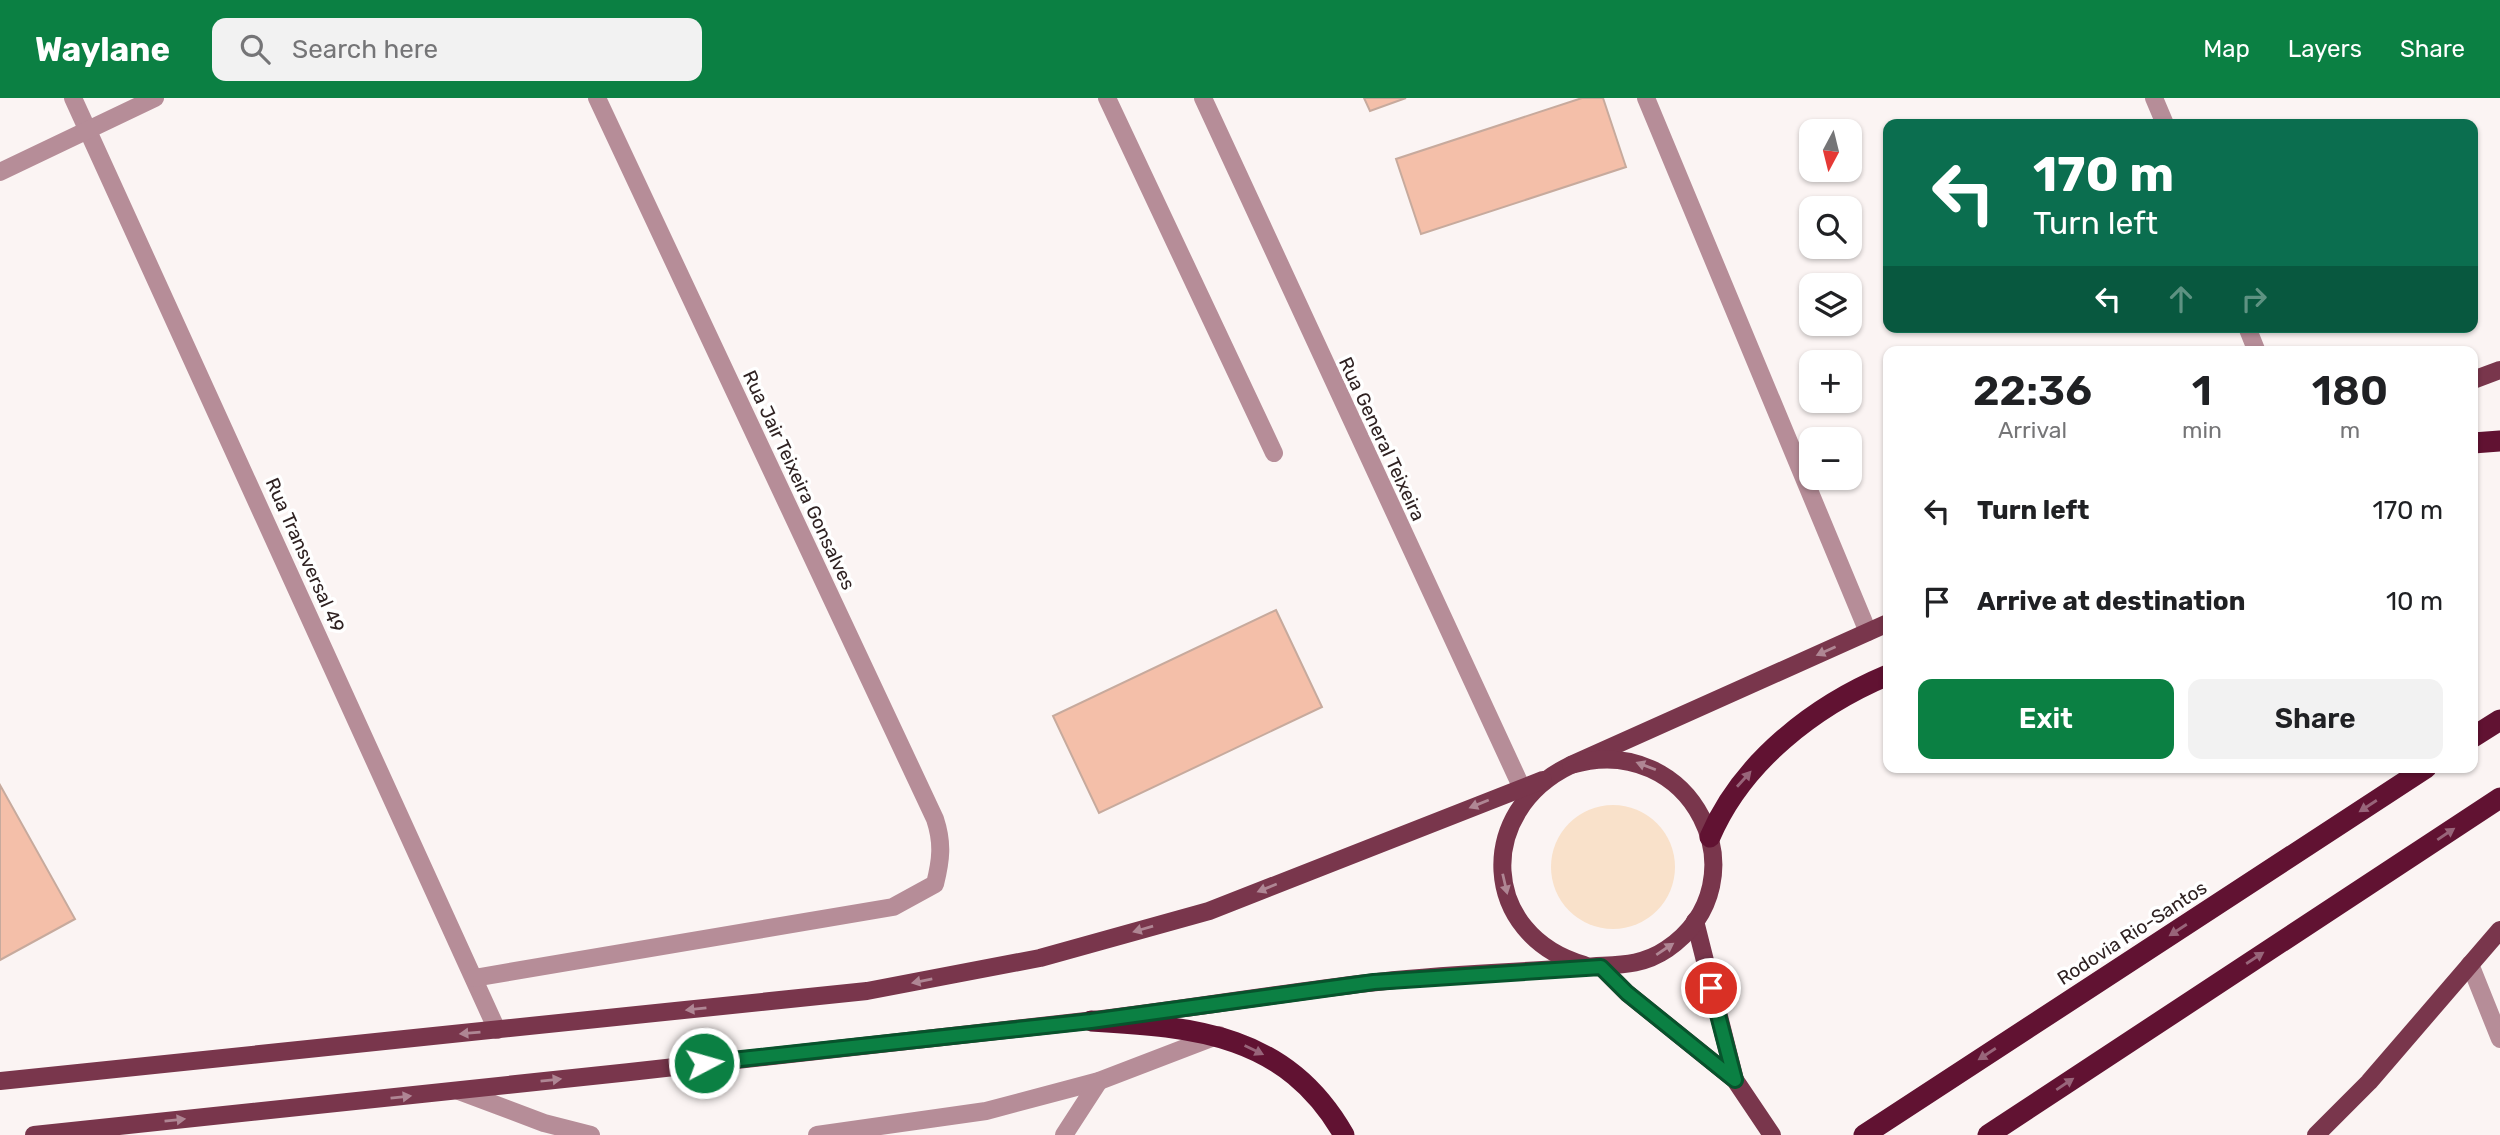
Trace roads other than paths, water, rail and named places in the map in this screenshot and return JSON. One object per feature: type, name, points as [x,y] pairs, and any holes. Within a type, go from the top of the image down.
[{"type":"highway","points":[[2478,443],[2500,441]]},
{"type":"highway","points":[[1710,837],[1723,806],[1772,749],[1810,718],[1883,678]]},
{"type":"highway","points":[[2478,734],[2500,720]]},
{"type":"highway","name":"Rodovia Rio-Santos","points":[[1864,1135],[2418,773]]},
{"type":"highway","points":[[1988,1135],[2500,798]]},
{"type":"highway","points":[[1091,1021],[1165,1026],[1219,1035],[1270,1058],[1294,1077],[1315,1096],[1345,1135]]},
{"type":"main road","points":[[2478,378],[2500,370]]},
{"type":"main road","points":[[1,1080],[867,991],[1040,958],[1209,911],[1523,792],[1570,765],[1883,626]]},
{"type":"main road","points":[[34,1135],[1091,1021],[1374,982],[1594,966],[1623,967],[1656,956],[1684,935],[1695,921],[1709,889],[1712,854],[1704,821],[1685,792],[1657,770],[1640,763],[1605,758],[1570,765]]},
{"type":"main road","points":[[1523,792],[1503,849],[1502,867],[1510,901],[1522,924],[1540,944],[1570,961],[1594,966],[1735,1080],[1772,1135]]},
{"type":"main road","points":[[1695,921],[1735,1080]]},
{"type":"main road","points":[[2316,1135],[2369,1082],[2500,930]]},
{"type":"street","name":"Rua Transversal 49","points":[[73,98],[497,1031]]},
{"type":"street","points":[[0,172],[155,98]]},
{"type":"street","name":"Rua Jair Teixeira Gonsalves","points":[[474,978],[893,907],[916,897],[935,884],[942,841],[935,819],[597,98]]},
{"type":"street","points":[[1107,98],[1273,453]]},
{"type":"street","name":"Rua General Teixeira","points":[[1203,98],[1523,792]]},
{"type":"street","points":[[1646,98],[1868,632]]},
{"type":"street","points":[[2154,98],[2163,119]]},
{"type":"street","points":[[2470,964],[2500,1040]]},
{"type":"street","points":[[817,1135],[986,1111],[1099,1081],[1219,1035]]},
{"type":"street","points":[[1065,1135],[1099,1081]]},
{"type":"street","points":[[459,1091],[546,1129],[591,1135]]}]
